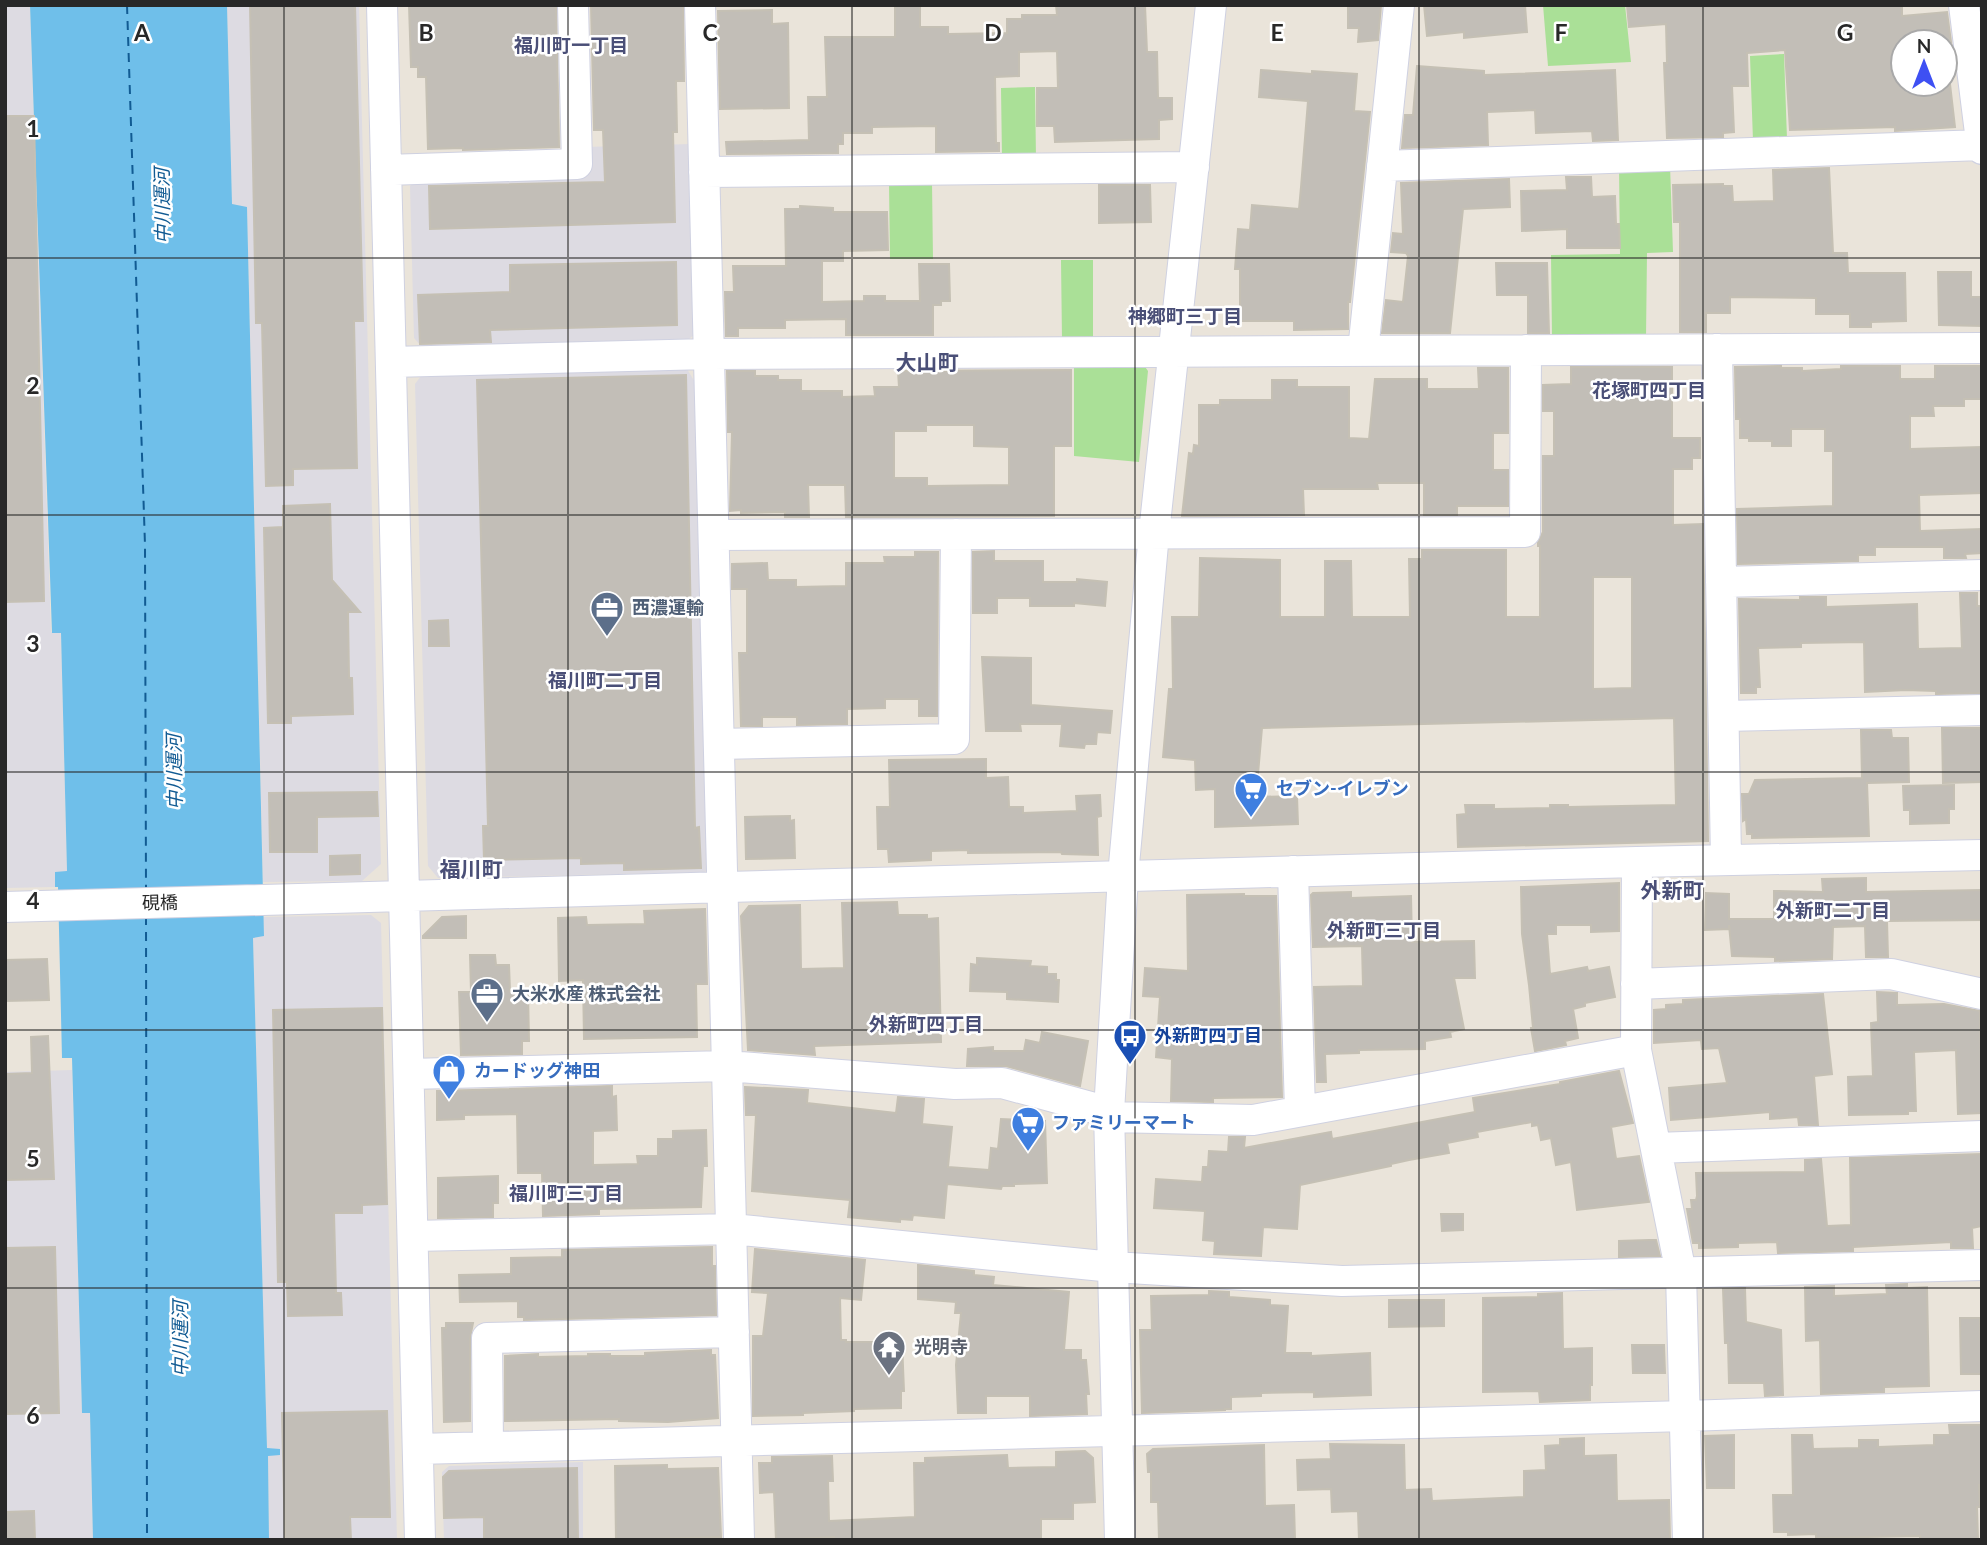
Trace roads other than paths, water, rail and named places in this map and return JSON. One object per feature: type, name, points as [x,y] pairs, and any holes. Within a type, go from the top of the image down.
[{"type":"street","points":[[382,5],[421,1540]]},
{"type":"street","points":[[386,170],[577,164],[573,5]]},
{"type":"street","points":[[700,5],[740,1540]]},
{"type":"street","points":[[1120,1540],[1109,1115],[1123,876],[1154,533],[1211,5]]},
{"type":"street","points":[[1363,351],[1399,5]]},
{"type":"street","points":[[1382,166],[1982,146],[1964,5]]},
{"type":"street","points":[[704,172],[1194,167]]},
{"type":"street","points":[[391,362],[709,354],[1982,348]]},
{"type":"street","points":[[1717,349],[1726,860]]},
{"type":"street","points":[[713,535],[1525,532],[1527,350]]},
{"type":"street","points":[[719,744],[954,739],[956,534]]},
{"type":"street","points":[[1721,582],[1982,575]]},
{"type":"street","points":[[1724,716],[1982,710]]},
{"type":"street","name":"硯橋","points":[[20,906],[1982,855]]},
{"type":"street","points":[[1637,862],[1636,1050],[1681,1273],[1688,1540]]},
{"type":"street","points":[[1293,872],[1300,1111]]},
{"type":"street","points":[[1636,984],[1891,974],[1982,993]]},
{"type":"street","points":[[409,1074],[727,1066],[955,1084],[1002,1083],[1109,1115],[1253,1120],[1636,1050]]},
{"type":"street","points":[[1656,1149],[1982,1136]]},
{"type":"street","points":[[413,1236],[732,1229],[1113,1266],[1342,1281],[1982,1265]]},
{"type":"street","points":[[488,1447],[486,1338],[734,1332]]},
{"type":"street","points":[[418,1450],[1982,1406]]},
{"type":"water","name":"中川運河","points":[[30,5],[227,5],[232,204],[247,207],[264,936],[253,938],[267,1448],[280,1449],[280,1455],[268,1456],[269,1540],[93,1540],[90,1413],[82,1413],[72,1058],[62,1058],[58,887],[55,887],[55,872],[67,871],[61,633],[52,633]]},
{"type":"place","name":"西濃運輸","points":[[607,638]]},
{"type":"place","name":"セブン-イレブン","points":[[1251,819]]},
{"type":"place","name":"大米水産 株式会社","points":[[487,1024]]},
{"type":"place","name":"外新町四丁目","points":[[1130,1066]]},
{"type":"place","name":"カードッグ神田","points":[[449,1101]]},
{"type":"place","name":"ファミリーマート","points":[[1028,1153]]},
{"type":"place","name":"光明寺","points":[[889,1377]]},
{"type":"district","name":"福川町一丁目","points":[[571,45]]},
{"type":"district","name":"神郷町三丁目","points":[[1185,316]]},
{"type":"district","name":"大山町","points":[[927,363]]},
{"type":"district","name":"花塚町四丁目","points":[[1649,390]]},
{"type":"district","name":"福川町二丁目","points":[[605,680]]},
{"type":"district","name":"福川町","points":[[471,870]]},
{"type":"district","name":"外新町","points":[[1672,891]]},
{"type":"district","name":"外新町二丁目","points":[[1833,910]]},
{"type":"district","name":"外新町三丁目","points":[[1384,930]]},
{"type":"district","name":"外新町四丁目","points":[[926,1024]]},
{"type":"district","name":"福川町三丁目","points":[[566,1193]]}]
